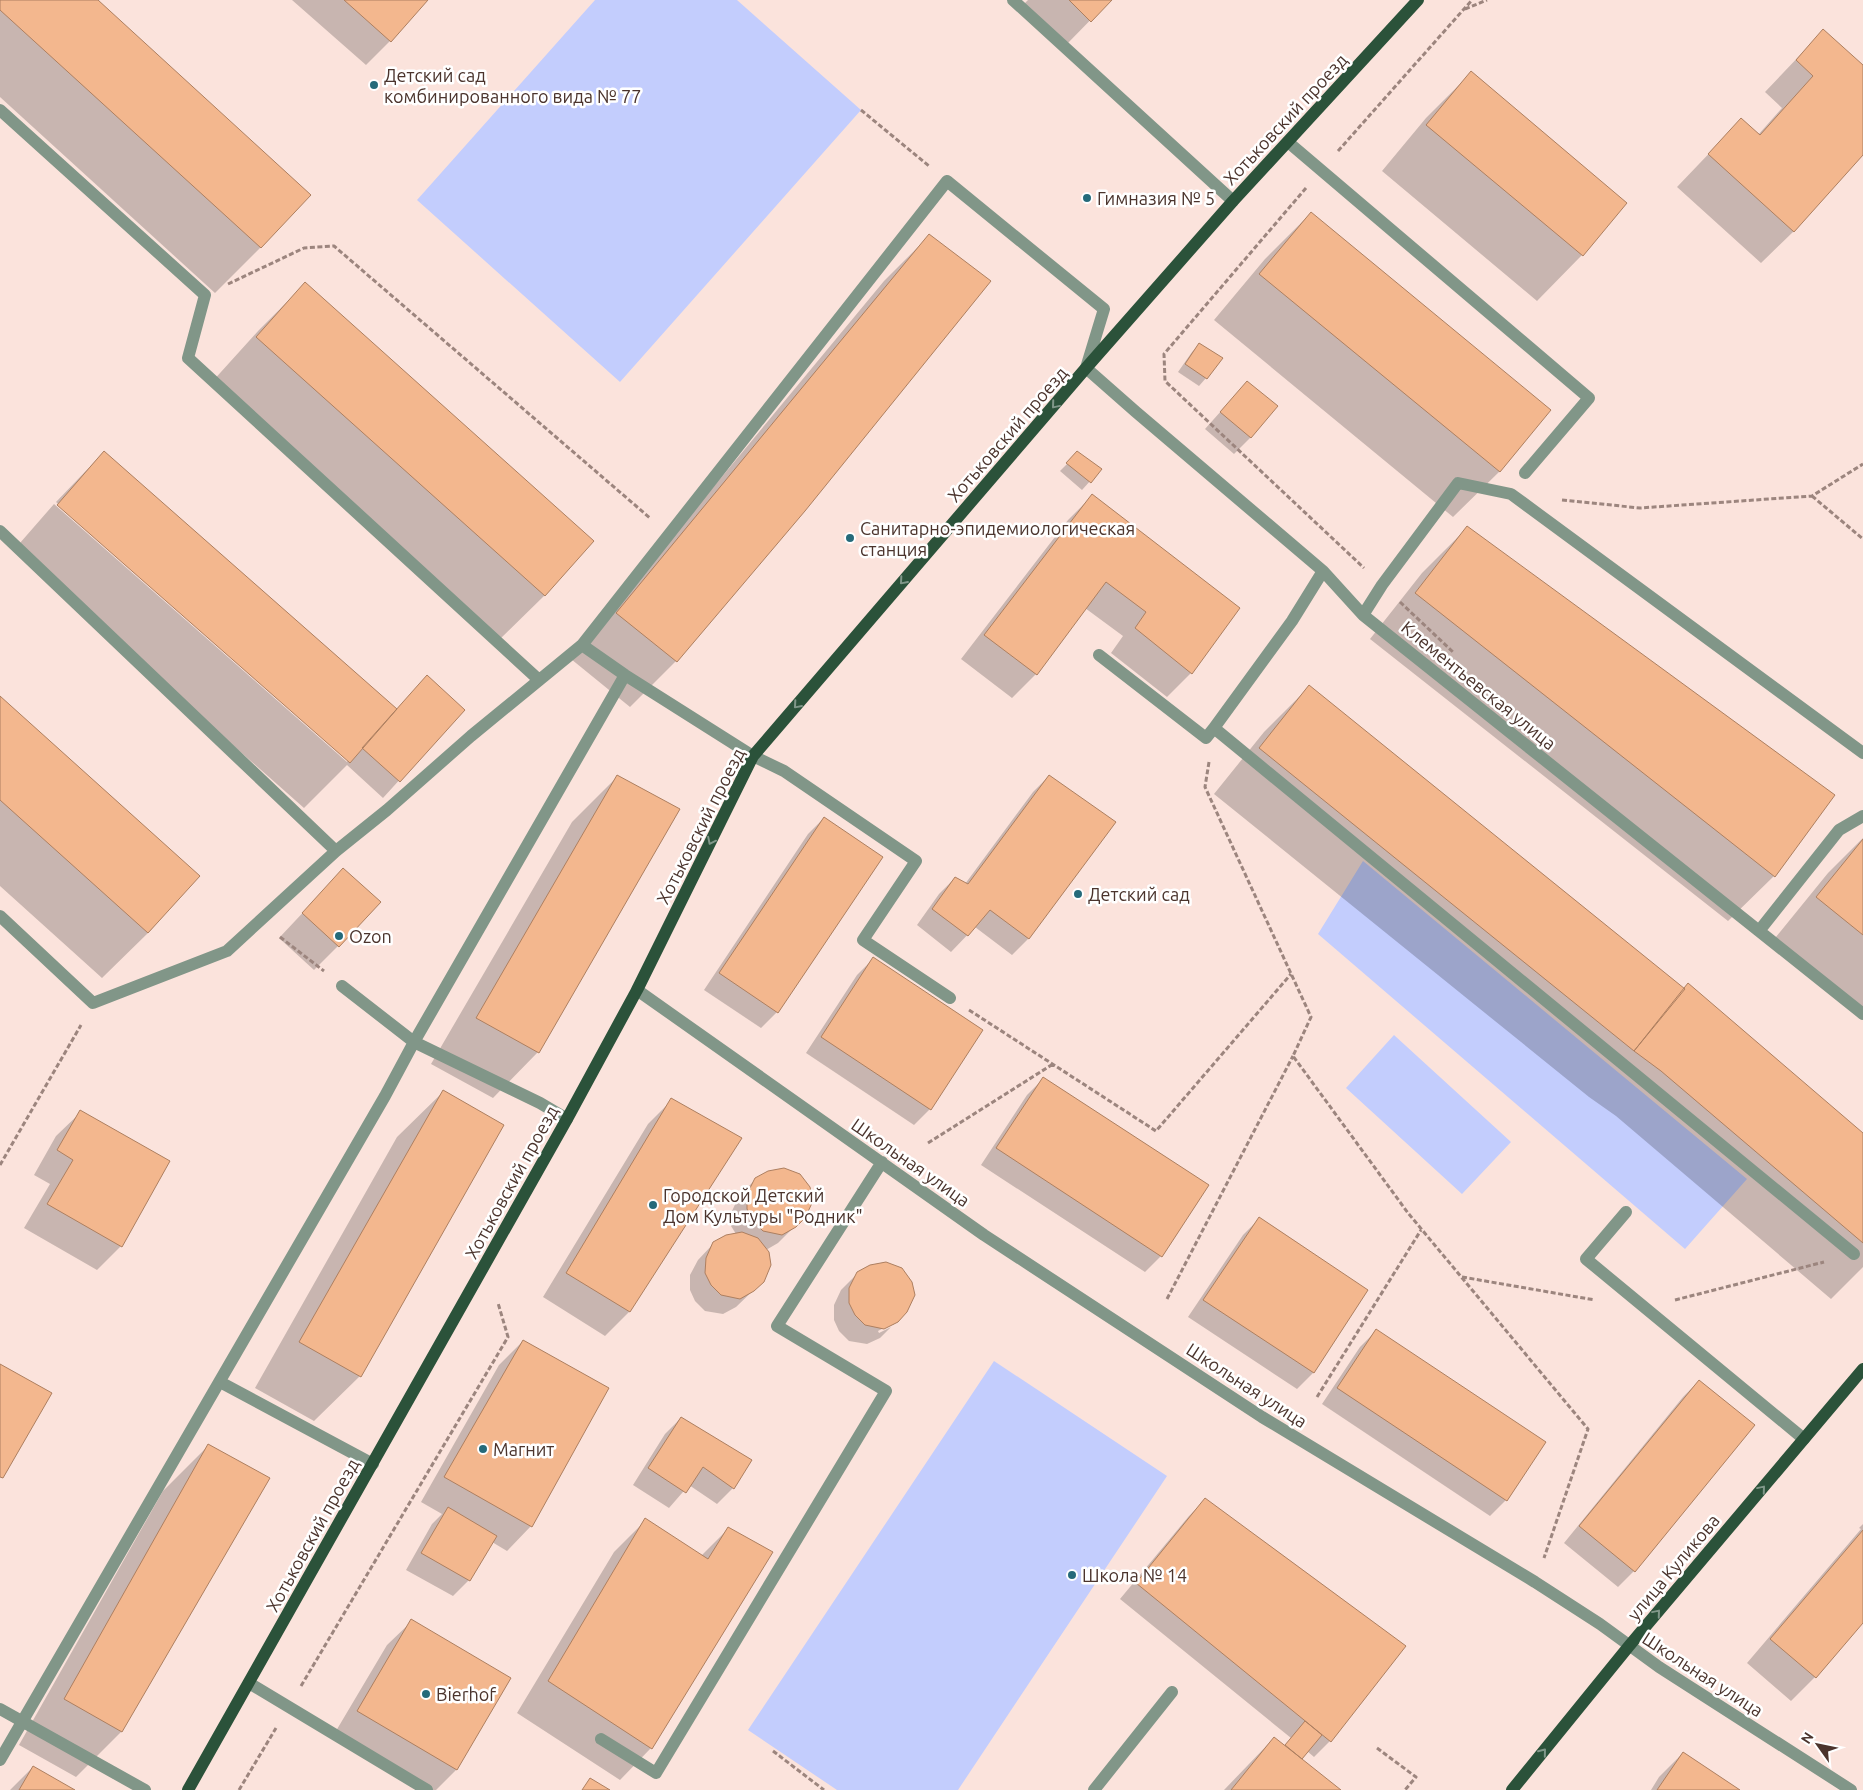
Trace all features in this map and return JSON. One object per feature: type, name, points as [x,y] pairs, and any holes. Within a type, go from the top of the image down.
[{"type":"main road","name":"Хотьковский проезд","points":[[188,1790],[567,1119],[637,990],[754,756],[1086,368],[1233,201],[1418,0]]},
{"type":"main road","name":"улица Куликова","points":[[1512,1790],[1629,1646],[1863,1369]]},
{"type":"street","points":[[1013,0],[1233,201]]},
{"type":"street","points":[[0,110],[205,295],[188,358],[539,680]]},
{"type":"street","points":[[1288,142],[1589,398],[1526,473]]},
{"type":"street","points":[[0,916],[94,1003],[227,951],[336,851],[582,645],[947,181],[1104,309],[1086,368]]},
{"type":"street","name":"Клементьевская улица","points":[[1086,368],[1323,571],[1363,615],[1863,1014]]},
{"type":"street","points":[[1363,615],[1382,585],[1458,483],[1512,494],[1863,753]]},
{"type":"street","points":[[0,531],[336,851]]},
{"type":"street","points":[[1099,655],[1206,738],[1292,621],[1323,571]]},
{"type":"street","points":[[582,645],[624,675],[754,756],[784,771],[916,861],[863,940],[950,998]]},
{"type":"street","points":[[0,1760],[385,1096],[624,675]]},
{"type":"street","points":[[1214,728],[1854,1254]]},
{"type":"street","points":[[1759,931],[1839,830],[1863,816]]},
{"type":"street","points":[[342,986],[414,1042],[540,1103],[567,1119]]},
{"type":"street","name":"Школьная улица","points":[[637,990],[984,1235],[1262,1417],[1535,1582],[1600,1624],[1629,1646],[1851,1790]]},
{"type":"street","points":[[601,1740],[656,1773],[886,1391],[778,1326],[882,1162]]},
{"type":"street","points":[[1626,1212],[1586,1258],[1804,1439]]},
{"type":"street","points":[[220,1382],[373,1464]]},
{"type":"street","points":[[249,1683],[427,1790]]},
{"type":"street","points":[[1094,1790],[1172,1692]]},
{"type":"street","points":[[0,1708],[145,1790]]},
{"type":"path","points":[[1462,10],[1488,0]]},
{"type":"path","points":[[862,110],[947,181]]},
{"type":"path","points":[[205,295],[304,248],[334,246],[668,534]]},
{"type":"path","points":[[1164,354],[1165,381],[1454,654]]},
{"type":"path","points":[[1561,500],[1640,508],[1812,496],[1863,464]]},
{"type":"path","points":[[1812,496],[1863,539]]},
{"type":"path","points":[[1167,1299],[1293,1056],[1311,1017],[1206,788],[1214,728]]},
{"type":"path","points":[[260,921],[342,986]]},
{"type":"path","points":[[950,998],[1156,1131],[1291,974]]},
{"type":"path","points":[[0,1165],[94,1003]]},
{"type":"path","points":[[1293,1056],[1421,1230],[1588,1429],[1535,1582]]},
{"type":"path","points":[[928,1143],[1053,1064]]},
{"type":"path","points":[[1317,1397],[1421,1230]]},
{"type":"path","points":[[239,1790],[508,1337],[498,1303]]},
{"type":"path","points":[[1377,1748],[1416,1777],[1405,1790]]},
{"type":"path","points":[[773,1751],[824,1790]]},
{"type":"shaded area","points":[[595,0],[737,0],[861,110],[620,382],[417,200]]},
{"type":"shaded area","points":[[1363,861],[1747,1179],[1685,1249],[1318,934]]},
{"type":"shaded area","points":[[1394,1035],[1511,1142],[1462,1194],[1346,1088]]},
{"type":"shaded area","points":[[994,1361],[1167,1476],[958,1790],[837,1790],[748,1730]]},
{"type":"building","points":[[0,0],[98,0],[311,195],[261,248],[0,10]]},
{"type":"building","points":[[344,0],[428,0],[391,42]]},
{"type":"building","points":[[1069,0],[1112,0],[1091,22]]},
{"type":"building","points":[[1823,29],[1863,65],[1863,155],[1794,232],[1708,154],[1741,118],[1760,135],[1813,76],[1796,60]]},
{"type":"building","points":[[1471,71],[1627,203],[1583,256],[1426,125]]},
{"type":"building","points":[[1311,212],[1551,410],[1500,472],[1259,274]]},
{"type":"building","points":[[929,234],[991,281],[805,511],[677,662],[616,613]]},
{"type":"building","points":[[305,282],[594,541],[545,596],[256,337]]},
{"type":"building","points":[[1199,343],[1223,358],[1207,379],[1185,364]]},
{"type":"building","points":[[1247,381],[1278,406],[1251,438],[1220,412]]},
{"type":"building","points":[[104,451],[397,709],[350,763],[57,505]]},
{"type":"building","points":[[1077,451],[1102,469],[1091,483],[1066,463]]},
{"type":"building","points":[[1092,494],[1240,608],[1192,674],[1135,628],[1146,612],[1106,582],[1037,675],[984,635]]},
{"type":"building","points":[[1467,526],[1835,795],[1775,877],[1415,593]]},
{"type":"building","points":[[427,675],[465,710],[400,782],[362,748]]},
{"type":"building","points":[[1309,685],[1685,989],[1634,1051],[1259,748]]},
{"type":"building","points":[[0,696],[200,876],[148,933],[0,800]]},
{"type":"building","points":[[617,775],[680,809],[539,1053],[476,1018]]},
{"type":"building","points":[[1049,775],[1116,822],[1029,939],[990,910],[968,936],[932,909],[955,877],[968,884]]},
{"type":"building","points":[[824,817],[883,857],[778,1013],[719,973]]},
{"type":"building","points":[[1863,839],[1863,935],[1816,897]]},
{"type":"building","points":[[343,868],[381,902],[339,947],[302,913]]},
{"type":"building","points":[[873,957],[983,1030],[931,1110],[821,1037]]},
{"type":"building","points":[[1688,983],[1863,1133],[1863,1243],[1661,1071],[1634,1051]]},
{"type":"building","points":[[1043,1077],[1209,1185],[1162,1257],[996,1148]]},
{"type":"building","points":[[443,1090],[504,1125],[361,1377],[299,1342]]},
{"type":"building","name":"Городской Детский Дом Культуры \"Родник\"","points":[[671,1098],[742,1138],[630,1312],[566,1273]]},
{"type":"building","points":[[80,1110],[170,1161],[122,1247],[47,1204],[73,1160],[57,1150]]},
{"type":"building","points":[[784,1168],[800,1174],[810,1187],[813,1201],[805,1218],[796,1227],[782,1235],[763,1231],[753,1221],[747,1209],[747,1194],[755,1178],[768,1171]]},
{"type":"building","points":[[1259,1217],[1368,1290],[1314,1373],[1203,1300]]},
{"type":"building","points":[[742,1232],[758,1238],[769,1252],[771,1265],[764,1282],[754,1291],[740,1299],[721,1295],[711,1285],[705,1273],[706,1258],[713,1242],[726,1235]]},
{"type":"building","points":[[886,1262],[902,1268],[912,1282],[915,1295],[907,1312],[898,1322],[884,1329],[865,1325],[855,1315],[849,1303],[849,1288],[857,1272],[870,1265]]},
{"type":"building","points":[[1376,1329],[1546,1442],[1507,1501],[1337,1388]]},
{"type":"building","points":[[523,1340],[609,1388],[532,1527],[444,1477]]},
{"type":"building","points":[[0,1364],[52,1393],[3,1478],[0,1477]]},
{"type":"building","points":[[1699,1380],[1755,1425],[1635,1572],[1579,1526]]},
{"type":"building","points":[[681,1417],[752,1460],[734,1489],[703,1467],[686,1493],[648,1468]]},
{"type":"building","points":[[208,1444],[270,1478],[122,1732],[64,1699]]},
{"type":"building","points":[[1205,1498],[1406,1646],[1331,1742],[1136,1583]]},
{"type":"building","points":[[448,1507],[497,1536],[470,1581],[421,1553]]},
{"type":"building","points":[[645,1518],[708,1559],[728,1527],[773,1552],[652,1749],[548,1681]]},
{"type":"building","points":[[1863,1530],[1863,1623],[1816,1678],[1770,1639]]},
{"type":"building","points":[[411,1619],[511,1678],[457,1770],[357,1711]]},
{"type":"building","points":[[1305,1721],[1322,1735],[1302,1759],[1285,1745]]},
{"type":"building","points":[[1274,1737],[1302,1759],[1341,1790],[1231,1790]]},
{"type":"building","points":[[1683,1752],[1740,1790],[1657,1790]]},
{"type":"building","points":[[33,1766],[75,1790],[19,1790]]},
{"type":"building","points":[[590,1778],[610,1790],[582,1790]]},
{"type":"place","name":"Детский сад комбинированного вида № 77","points":[[374,85]]},
{"type":"place","name":"Гимназия № 5","points":[[1087,198]]},
{"type":"place","name":"Санитарно-эпидемиологическая станция","points":[[850,538]]},
{"type":"place","name":"Детский сад","points":[[1078,894]]},
{"type":"place","name":"Ozon","points":[[339,936]]},
{"type":"place","name":"Городской Детский Дом Культуры \"Родник\"","points":[[653,1205]]},
{"type":"place","name":"Магнит","points":[[483,1449]]},
{"type":"place","name":"Школа № 14","points":[[1072,1575]]},
{"type":"place","name":"Bierhof","points":[[426,1694]]}]
